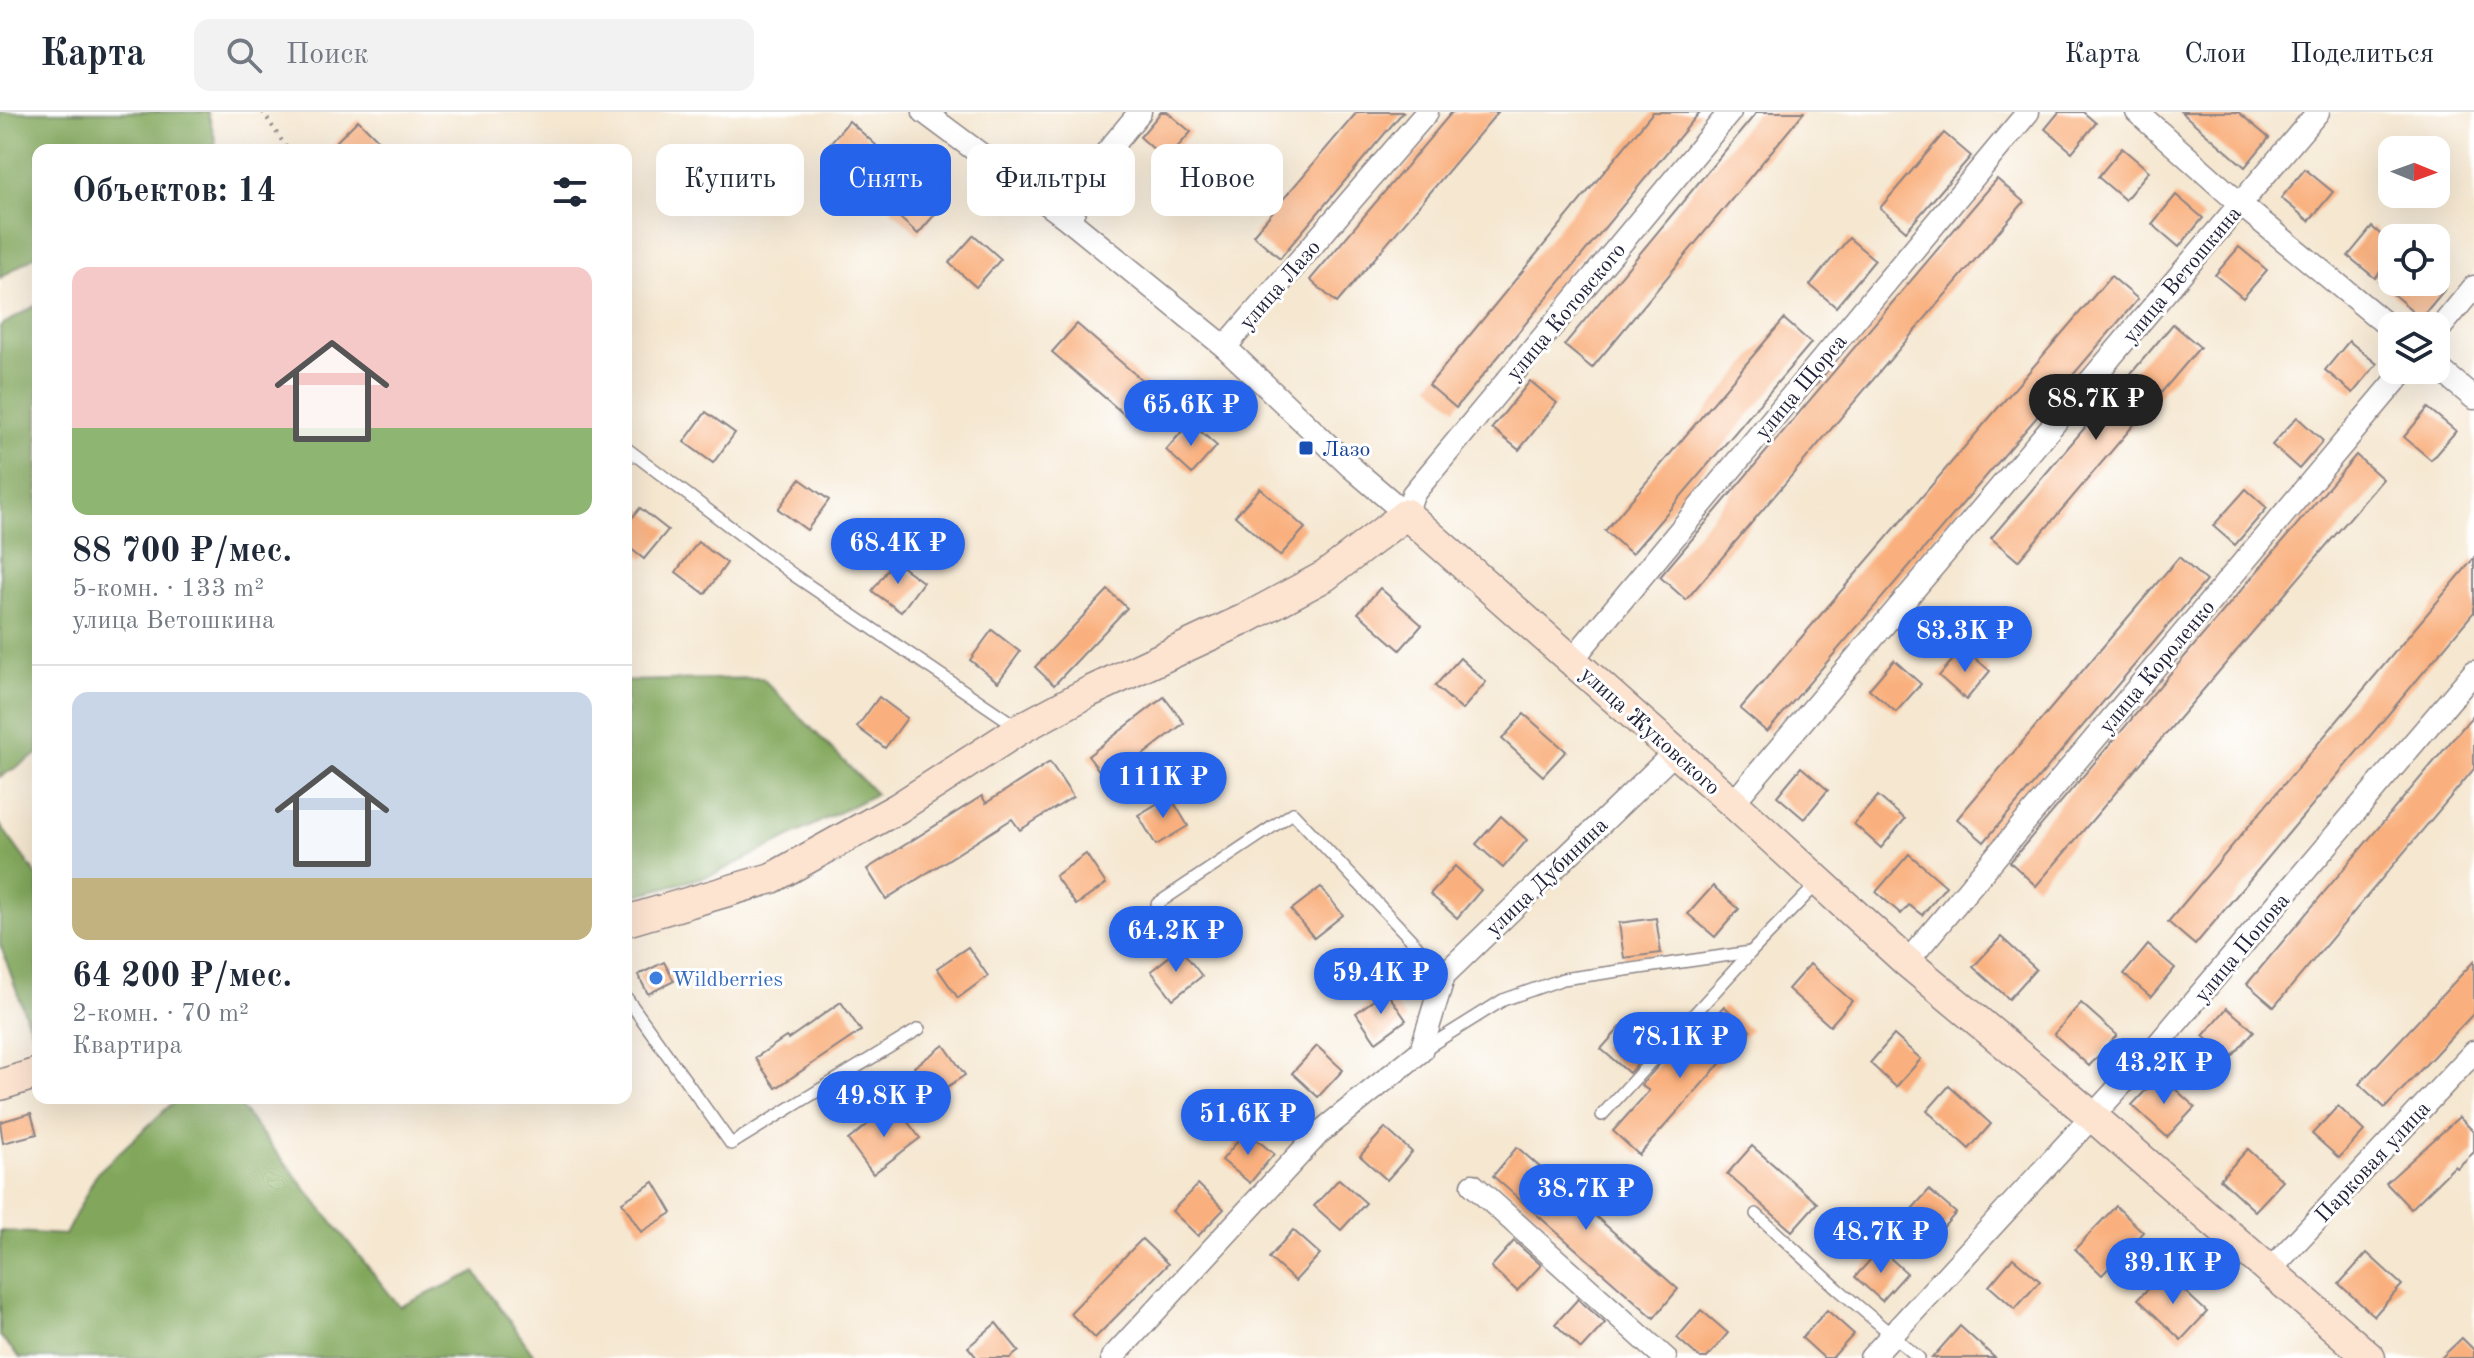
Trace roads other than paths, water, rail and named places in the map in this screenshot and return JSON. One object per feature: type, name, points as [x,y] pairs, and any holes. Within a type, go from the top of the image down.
[{"type":"street","name":"улица Жуковского","points":[[924,112],[1069,220],[1225,347],[1351,467],[1733,803],[1907,962],[2092,1116],[2370,1358]]},
{"type":"street","points":[[1069,220],[1097,164],[1140,112]]},
{"type":"street","name":"улица Лазо","points":[[1225,347],[1427,112]]},
{"type":"street","name":"улица Котовского","points":[[1406,514],[1413,494],[1730,112]]},
{"type":"street","name":"улица Щорса","points":[[1572,660],[2028,112]]},
{"type":"street","points":[[2137,112],[2240,204],[2378,317]]},
{"type":"street","name":"улица Ветошкина","points":[[1733,803],[2318,112]]},
{"type":"street","points":[[2450,316],[2474,287]]},
{"type":"street","points":[[2450,378],[2474,398]]},
{"type":"street","name":"улица Короленко","points":[[1907,962],[2393,384]]},
{"type":"street","points":[[632,919],[772,878],[898,808],[1020,729],[1089,692],[1245,619],[1325,576],[1406,514]]},
{"type":"street","name":"улица Попова","points":[[1871,1358],[2153,1050],[2474,672]]},
{"type":"street","name":"улица Дубинина","points":[[1421,1051],[1444,975],[1675,752]]},
{"type":"street","points":[[1112,1358],[1318,1134],[1421,1051]]},
{"type":"street","name":"Парковая улица","points":[[2270,1270],[2474,1052]]},
{"type":"street","points":[[0,1085],[32,1075]]},
{"type":"street","points":[[1473,1185],[1665,1358]]},
{"type":"lane","points":[[632,453],[795,576],[1020,729]]},
{"type":"lane","points":[[1157,904],[1293,813],[1444,975]]},
{"type":"lane","points":[[1602,1115],[1819,882]]},
{"type":"lane","points":[[1421,1051],[1503,1000],[1563,979],[1751,952]]},
{"type":"lane","points":[[632,1005],[731,1144],[919,1029]]},
{"type":"lane","points":[[1756,1214],[1919,1358]]},
{"type":"place","name":"Лазо","points":[[1306,448]]},
{"type":"place","name":"Wildberries","points":[[656,978]]}]
